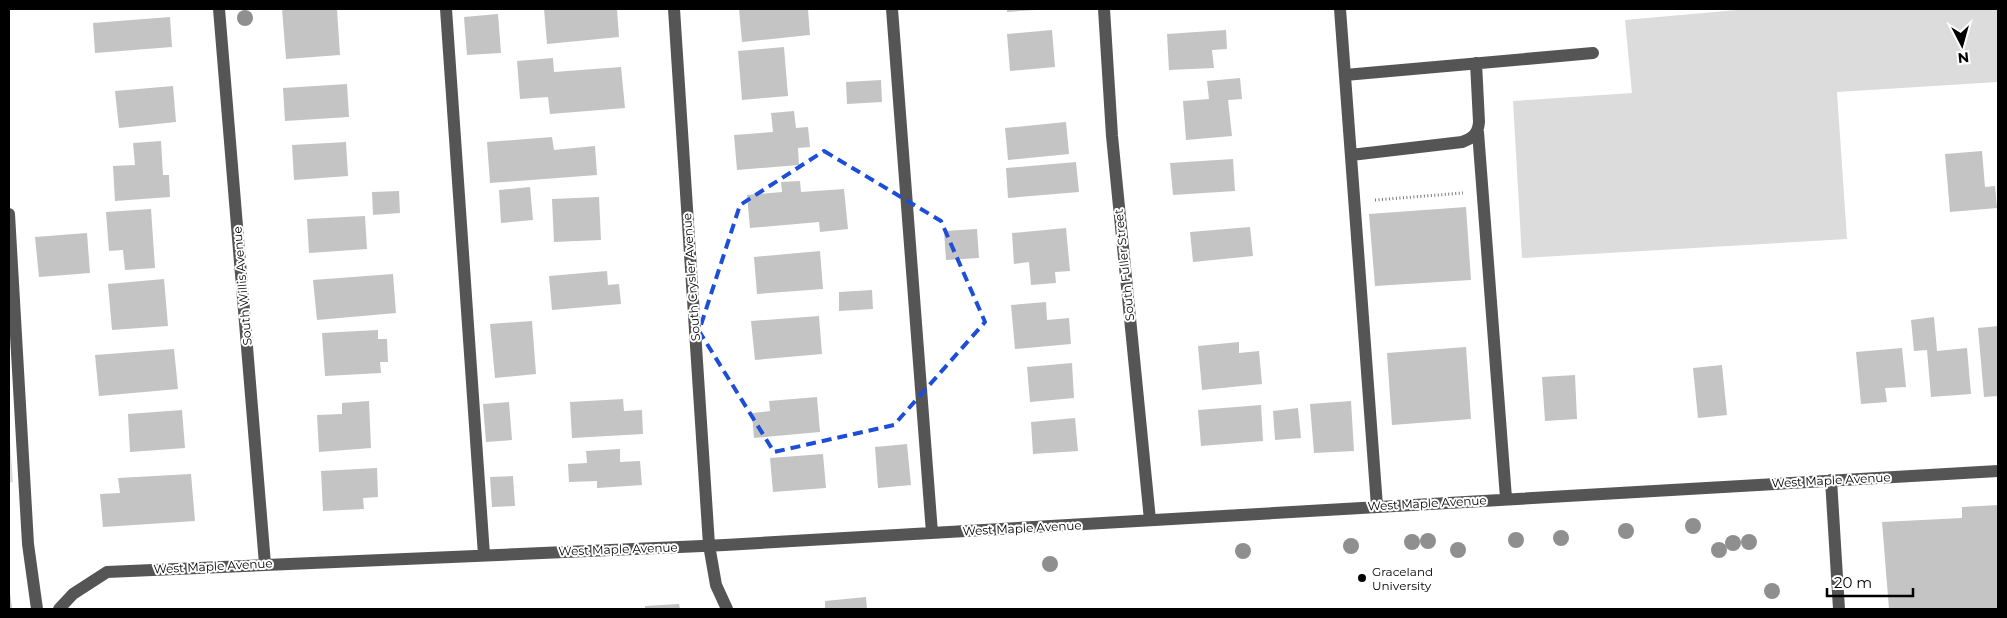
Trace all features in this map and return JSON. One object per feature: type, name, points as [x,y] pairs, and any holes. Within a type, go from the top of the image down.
[{"type":"street","name":"South Willis Avenue","points":[[219,9],[265,564]]},
{"type":"street","points":[[446,9],[484,555]]},
{"type":"street","name":"South Crysler Avenue","points":[[674,9],[709,546],[716,585],[727,609]]},
{"type":"street","points":[[892,9],[932,533]]},
{"type":"street","name":"South Fuller Street","points":[[1104,9],[1112,136],[1150,520]]},
{"type":"street","points":[[1340,9],[1377,506]]},
{"type":"street","points":[[1345,75],[1593,54]]},
{"type":"street","points":[[1476,64],[1478,132],[1506,498]]},
{"type":"street","points":[[1351,156],[1462,142],[1472,138],[1478,132]]},
{"type":"street","points":[[9,214],[10,262],[28,544],[37,609]]},
{"type":"street","name":"West Maple Avenue","points":[[60,609],[73,594],[107,572],[709,546],[1506,498],[1998,471]]},
{"type":"street","points":[[1830,480],[1839,609]]},
{"type":"highlighted area","points":[[824,151],[941,221],[985,322],[894,425],[774,452],[699,331],[740,205]]},
{"type":"shaded area","points":[[1748,9],[1998,9],[1998,82],[1837,92],[1847,239],[1522,258],[1513,101],[1632,93],[1625,20]]},
{"type":"shaded area","points":[[9,428],[13,482],[9,483]]},
{"type":"building","points":[[282,9],[337,9],[340,55],[286,59]]},
{"type":"building","points":[[544,9],[617,9],[619,37],[547,44]]},
{"type":"building","points":[[739,9],[808,9],[810,35],[742,42]]},
{"type":"building","points":[[1007,9],[1035,9],[1035,10],[1007,12]]},
{"type":"building","points":[[498,14],[501,53],[467,55],[464,17]]},
{"type":"building","points":[[170,17],[172,47],[95,53],[93,23]]},
{"type":"building","points":[[1052,30],[1055,67],[1010,71],[1007,34]]},
{"type":"building","points":[[1226,30],[1227,49],[1212,50],[1214,68],[1169,70],[1167,34]]},
{"type":"building","points":[[784,47],[788,96],[742,100],[738,51]]},
{"type":"building","points":[[553,58],[554,72],[621,67],[625,108],[550,114],[548,97],[520,99],[517,61]]},
{"type":"building","points":[[1240,78],[1242,99],[1228,100],[1232,136],[1186,140],[1183,101],[1209,99],[1207,81]]},
{"type":"building","points":[[881,80],[882,102],[847,104],[846,82]]},
{"type":"building","points":[[347,84],[349,117],[285,121],[283,88]]},
{"type":"building","points":[[173,86],[176,122],[119,128],[115,91]]},
{"type":"building","points":[[794,111],[796,128],[808,127],[810,147],[798,148],[799,165],[737,170],[734,135],[773,132],[771,113]]},
{"type":"building","points":[[1066,122],[1069,154],[1008,160],[1005,128]]},
{"type":"building","points":[[552,137],[554,150],[595,146],[597,175],[490,183],[487,142]]},
{"type":"building","points":[[161,141],[163,175],[169,175],[170,197],[115,201],[113,166],[135,165],[133,143]]},
{"type":"building","points":[[346,142],[348,176],[294,180],[292,145]]},
{"type":"building","points":[[1982,151],[1985,187],[1995,186],[1997,208],[1950,212],[1945,154]]},
{"type":"building","points":[[1233,159],[1235,191],[1173,195],[1170,163]]},
{"type":"building","points":[[1076,162],[1079,192],[1008,198],[1006,168]]},
{"type":"building","points":[[800,181],[801,192],[844,189],[848,229],[820,232],[819,222],[750,228],[747,195],[782,192],[781,182]]},
{"type":"building","points":[[530,187],[533,220],[501,223],[499,190]]},
{"type":"building","points":[[399,191],[400,213],[373,215],[372,192]]},
{"type":"building","points":[[599,197],[601,240],[554,242],[552,199]]},
{"type":"building","points":[[1466,207],[1471,280],[1375,286],[1369,214]]},
{"type":"building","points":[[151,209],[155,268],[125,270],[123,250],[109,251],[106,212]]},
{"type":"building","points":[[365,216],[367,249],[309,253],[307,219]]},
{"type":"building","points":[[1250,227],[1253,256],[1193,262],[1190,232]]},
{"type":"building","points":[[1066,228],[1070,271],[1055,272],[1056,283],[1031,285],[1029,262],[1014,264],[1012,233]]},
{"type":"building","points":[[977,229],[979,258],[946,260],[944,231]]},
{"type":"building","points":[[87,233],[90,273],[39,277],[35,237]]},
{"type":"building","points":[[820,251],[823,289],[757,294],[754,257]]},
{"type":"building","points":[[607,271],[608,285],[619,284],[621,304],[552,310],[549,276]]},
{"type":"building","points":[[393,274],[396,313],[317,320],[313,280]]},
{"type":"building","points":[[164,279],[168,326],[112,330],[108,284]]},
{"type":"building","points":[[872,290],[873,309],[839,311],[839,292]]},
{"type":"building","points":[[1046,302],[1047,320],[1069,318],[1071,344],[1015,349],[1011,305]]},
{"type":"building","points":[[819,316],[822,354],[755,360],[751,321]]},
{"type":"building","points":[[1934,317],[1937,351],[1967,348],[1971,394],[1931,397],[1927,350],[1914,351],[1911,320]]},
{"type":"building","points":[[532,321],[536,374],[495,378],[490,324]]},
{"type":"building","points":[[1998,326],[1998,396],[1984,397],[1978,328]]},
{"type":"building","points":[[378,330],[378,339],[387,339],[388,362],[380,362],[381,373],[325,376],[322,333]]},
{"type":"building","points":[[1239,342],[1239,353],[1259,351],[1262,384],[1202,390],[1198,346]]},
{"type":"building","points":[[1466,347],[1471,419],[1392,425],[1387,353]]},
{"type":"building","points":[[1902,348],[1906,387],[1885,388],[1887,402],[1861,404],[1856,352]]},
{"type":"building","points":[[174,349],[178,389],[99,396],[95,355]]},
{"type":"building","points":[[1072,363],[1074,398],[1030,402],[1027,367]]},
{"type":"building","points":[[1722,365],[1727,415],[1698,418],[1693,368]]},
{"type":"building","points":[[1575,375],[1577,419],[1545,421],[1542,377]]},
{"type":"building","points":[[817,397],[820,432],[754,438],[752,413],[770,411],[769,401]]},
{"type":"building","points":[[623,399],[624,411],[642,410],[643,434],[572,438],[570,402]]},
{"type":"building","points":[[369,401],[371,448],[319,452],[317,415],[342,414],[342,403]]},
{"type":"building","points":[[1351,401],[1354,451],[1314,453],[1310,404]]},
{"type":"building","points":[[509,402],[512,440],[486,442],[483,404]]},
{"type":"building","points":[[1261,405],[1263,441],[1201,446],[1198,410]]},
{"type":"building","points":[[1298,408],[1301,438],[1275,440],[1273,411]]},
{"type":"building","points":[[182,410],[185,448],[130,452],[128,414]]},
{"type":"building","points":[[1075,418],[1078,451],[1033,454],[1031,422]]},
{"type":"building","points":[[907,444],[911,485],[878,488],[875,447]]},
{"type":"building","points":[[620,449],[620,462],[640,461],[642,485],[597,488],[597,481],[569,482],[568,464],[587,463],[586,451]]},
{"type":"building","points":[[823,454],[826,488],[773,492],[770,458]]},
{"type":"building","points":[[377,468],[378,497],[363,498],[364,509],[323,511],[321,471]]},
{"type":"building","points":[[191,474],[195,521],[103,527],[100,494],[120,493],[118,478]]},
{"type":"building","points":[[513,476],[515,506],[492,507],[490,477]]},
{"type":"building","points":[[1998,505],[1998,609],[1889,609],[1882,522],[1962,518],[1962,507]]},
{"type":"building","points":[[9,585],[12,608],[9,608]]},
{"type":"building","points":[[866,597],[867,609],[825,609],[825,601]]},
{"type":"building","points":[[679,604],[680,609],[645,609],[645,606]]},
{"type":"place","name":"Graceland University","points":[[1362,578]]}]
